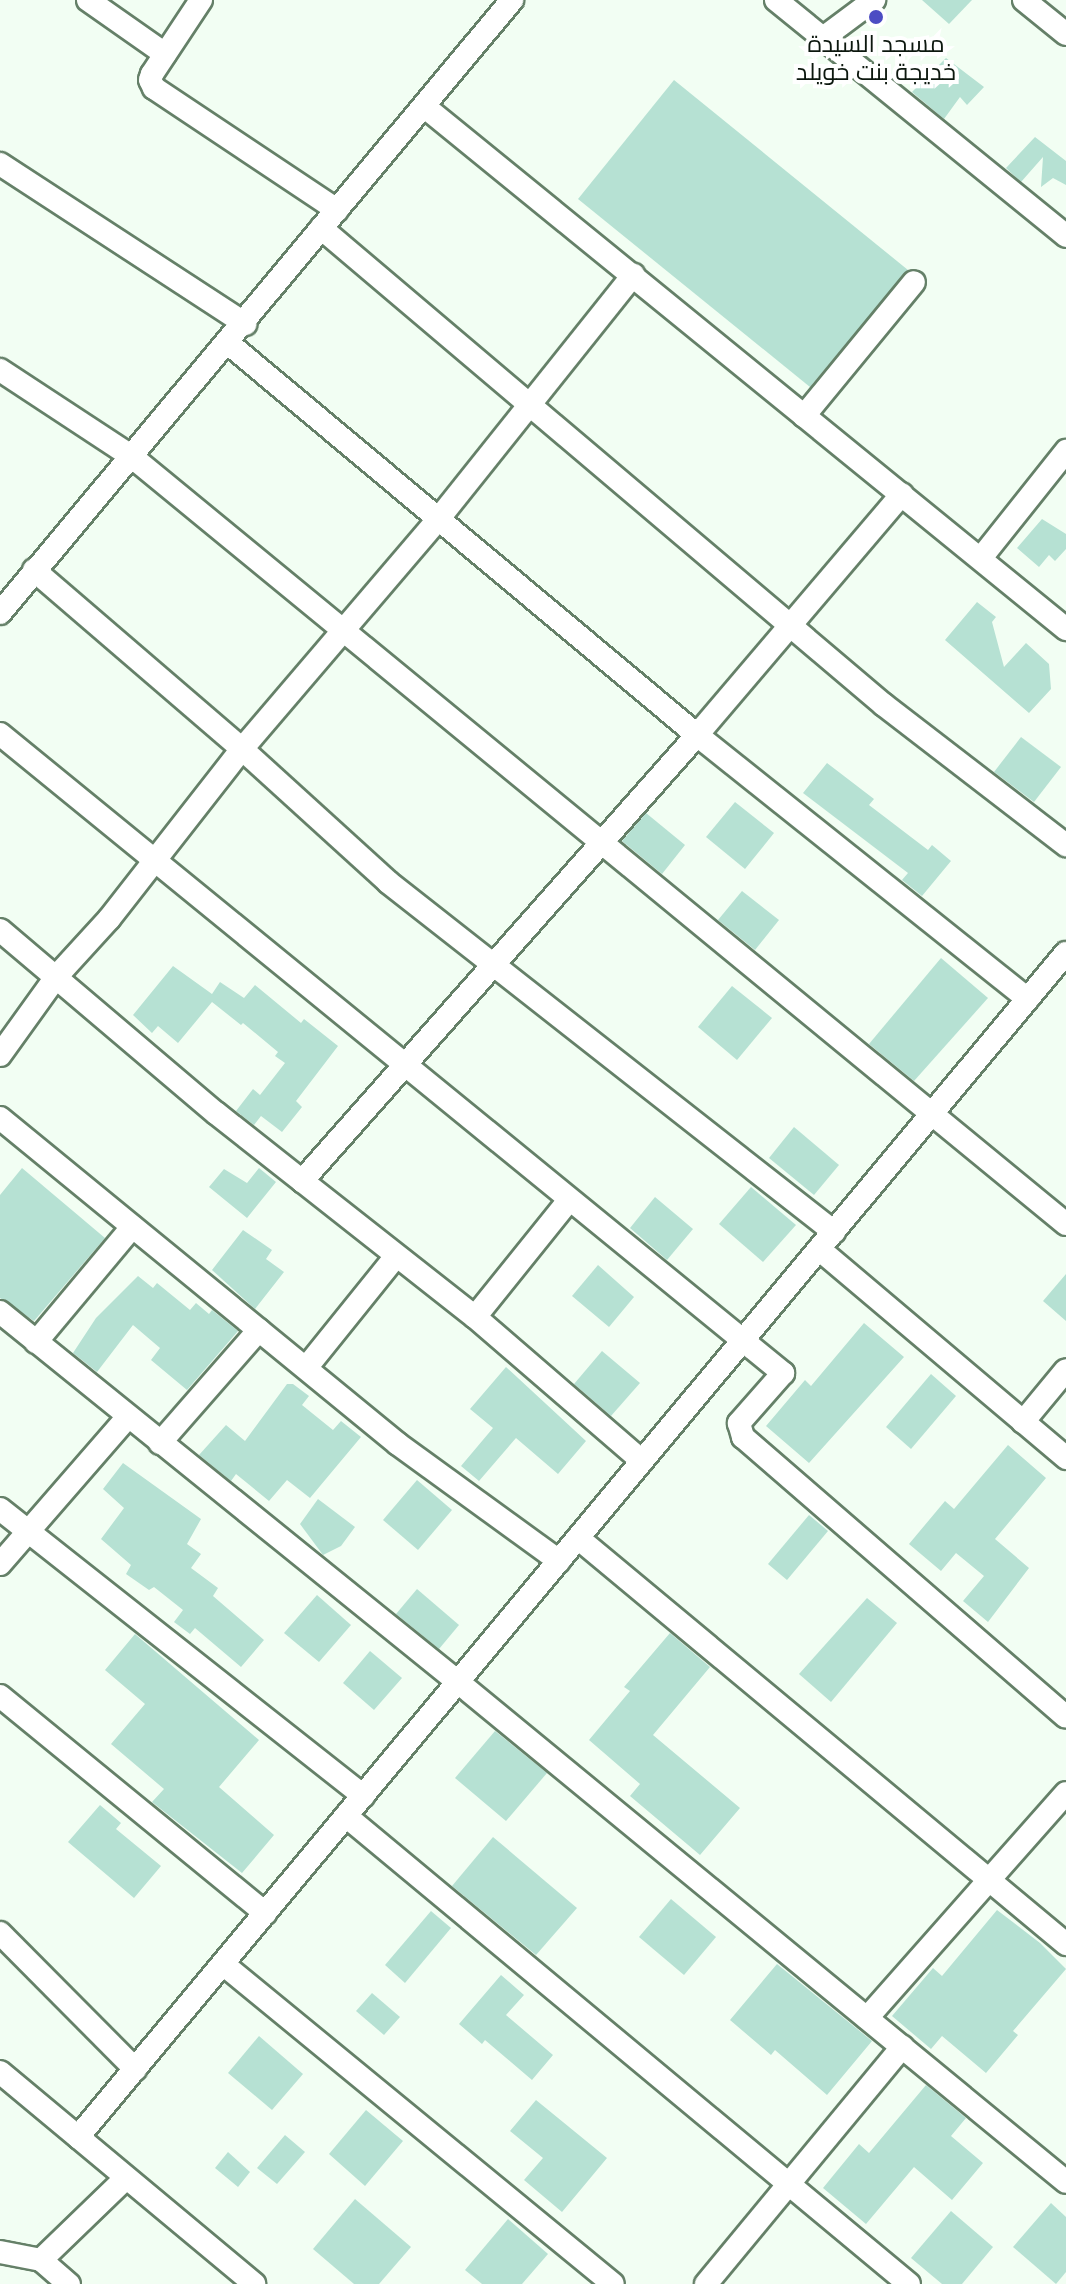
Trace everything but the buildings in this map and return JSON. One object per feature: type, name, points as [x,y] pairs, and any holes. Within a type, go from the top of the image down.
[{"type":"street","points":[[88,0],[165,54]]},
{"type":"street","points":[[201,0],[150,80],[154,88],[337,210]]},
{"type":"street","points":[[0,613],[245,324],[321,228],[512,0]]},
{"type":"street","points":[[776,0],[1066,236]]},
{"type":"street","points":[[823,38],[874,0]]},
{"type":"street","points":[[1024,0],[1066,34]]},
{"type":"street","points":[[425,107],[1066,629]]},
{"type":"street","points":[[0,164],[245,324]]},
{"type":"street","points":[[321,228],[884,705],[1066,845]]},
{"type":"street","points":[[0,1055],[56,977],[109,919],[242,749],[440,517],[633,275]]},
{"type":"street","points":[[804,416],[914,282]]},
{"type":"street","points":[[228,343],[440,517],[697,735],[1028,999]]},
{"type":"street","points":[[0,370],[131,456],[1066,1224]]},
{"type":"street","points":[[981,558],[1066,451]]},
{"type":"street","points":[[302,1181],[697,735],[902,494]]},
{"type":"street","points":[[34,570],[242,749],[388,882],[493,963],[826,1240],[1066,1458]]},
{"type":"street","points":[[0,734],[783,1373],[739,1423],[743,1437],[1066,1717]]},
{"type":"street","points":[[0,930],[302,1181],[475,1317],[642,1461]]},
{"type":"street","points":[[78,2137],[932,1113],[1028,999],[1062,966]]},
{"type":"street","points":[[0,1118],[398,1444],[559,1561]]},
{"type":"street","points":[[475,1317],[569,1200]]},
{"type":"street","points":[[36,1342],[132,1227]]},
{"type":"street","points":[[306,1368],[396,1256]]},
{"type":"street","points":[[0,1312],[458,1682],[1066,2182]]},
{"type":"street","points":[[160,1443],[259,1330]]},
{"type":"street","points":[[1023,1422],[1066,1370]]},
{"type":"street","points":[[0,1564],[128,1417]]},
{"type":"street","points":[[0,1509],[363,1796]]},
{"type":"street","points":[[578,1538],[1066,1944]]},
{"type":"street","points":[[0,1696],[265,1913]]},
{"type":"street","points":[[867,2018],[1066,1793]]},
{"type":"street","points":[[346,1816],[909,2284]]},
{"type":"street","points":[[0,1933],[135,2069]]},
{"type":"street","points":[[223,1964],[613,2284]]},
{"type":"street","points":[[706,2284],[902,2047]]},
{"type":"street","points":[[0,2072],[254,2284]]},
{"type":"street","points":[[41,2260],[126,2178]]},
{"type":"street","points":[[0,2252],[41,2260],[69,2284]]},
{"type":"place","name":"مسجد السيدة خديجة بنت خويلد","points":[[876,17]]}]
